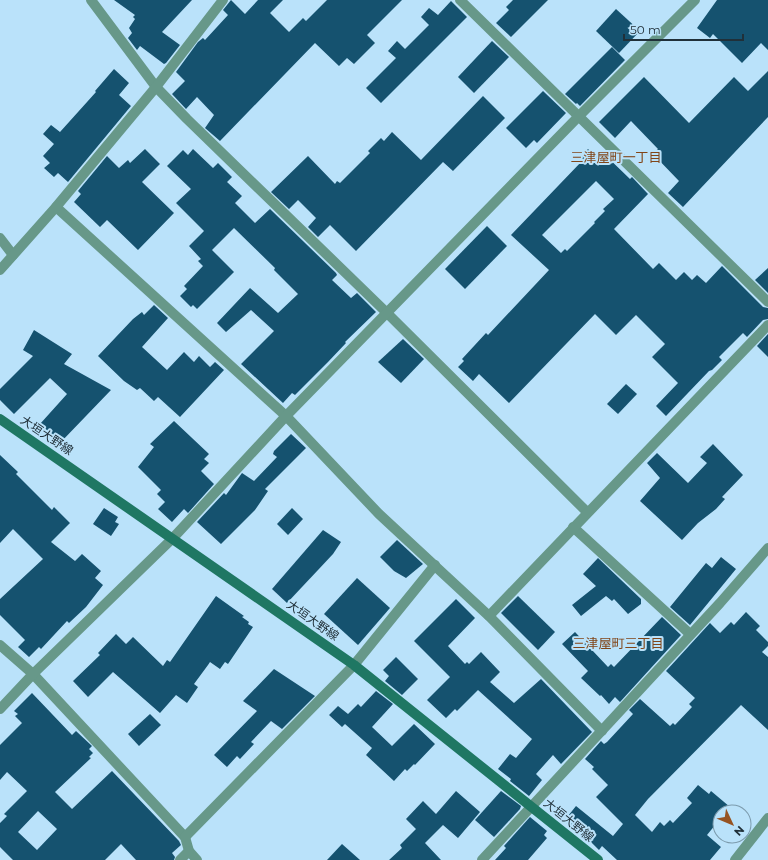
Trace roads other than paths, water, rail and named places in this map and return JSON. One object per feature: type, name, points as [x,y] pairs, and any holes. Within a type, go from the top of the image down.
[{"type":"main road","name":"大垣大野線","points":[[0,419],[174,538],[354,665],[598,860]]},
{"type":"street","points":[[91,0],[156,87],[193,125],[387,313],[587,512]]},
{"type":"street","points":[[0,270],[156,87],[223,0]]},
{"type":"street","points":[[460,0],[768,302]]},
{"type":"street","points":[[0,709],[33,674],[174,538],[286,416],[579,116],[695,0]]},
{"type":"street","points":[[56,206],[286,416],[379,514],[489,616],[602,731]]},
{"type":"street","points":[[0,238],[13,255]]},
{"type":"street","points":[[489,616],[587,512],[768,325]]},
{"type":"street","points":[[573,527],[690,634]]},
{"type":"street","points":[[482,860],[602,731],[768,548]]},
{"type":"street","points":[[185,837],[354,665],[435,565]]},
{"type":"street","points":[[0,645],[33,674],[185,837],[189,851],[197,860]]},
{"type":"street","points":[[735,860],[768,818]]},
{"type":"street","points":[[180,860],[189,851]]},
{"type":"district","name":"三津屋町一丁目","points":[[616,157]]},
{"type":"district","name":"三津屋町三丁目","points":[[618,643]]}]
